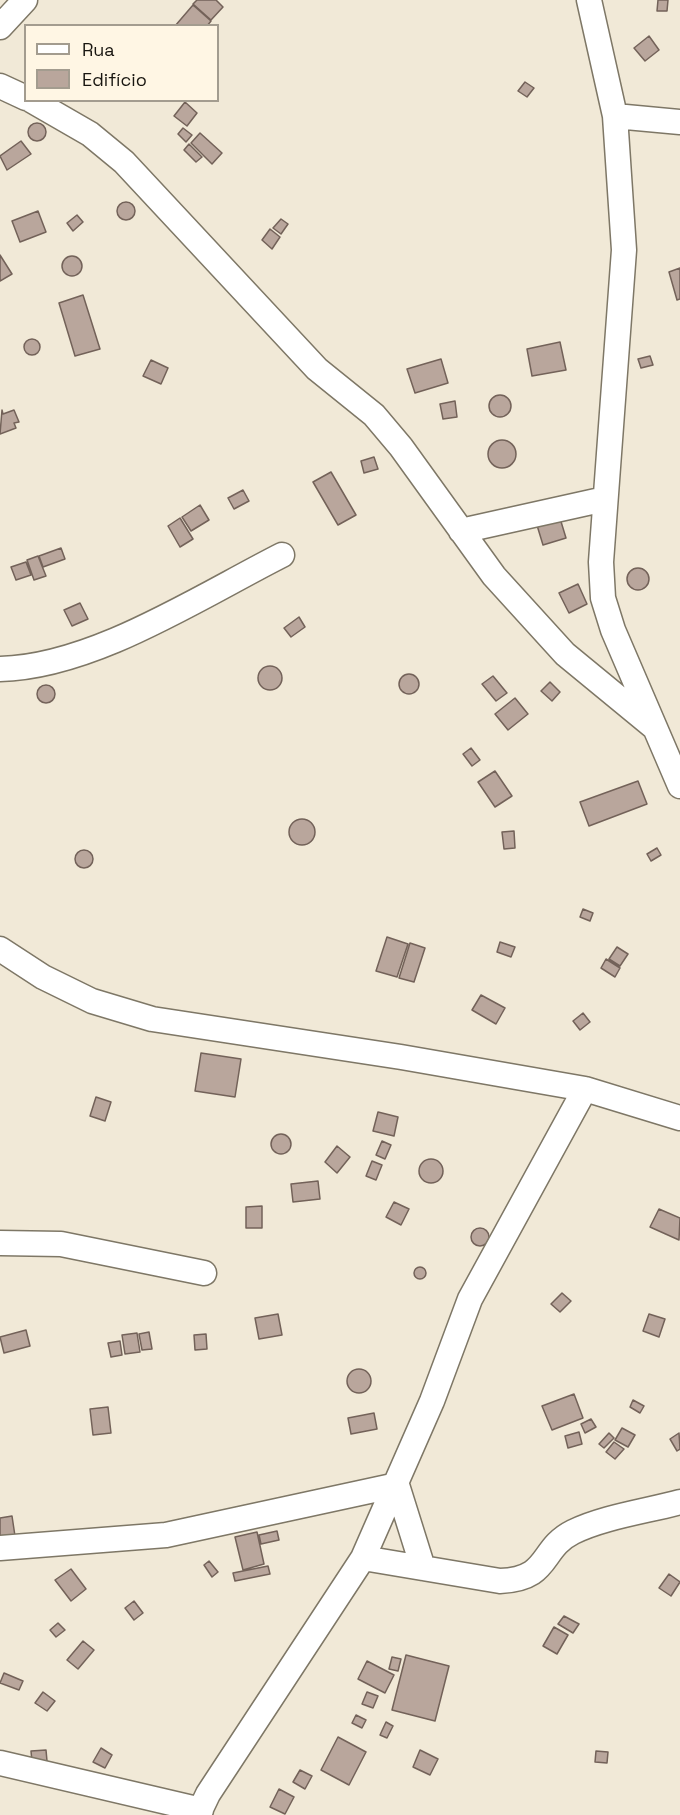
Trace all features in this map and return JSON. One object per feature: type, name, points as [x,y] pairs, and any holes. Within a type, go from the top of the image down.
[{"type":"street","points":[[0,27],[25,0]]},
{"type":"street","points":[[589,0],[615,116],[624,250],[601,562],[603,598],[613,630],[679,783]]},
{"type":"street","points":[[0,86],[24,97]]},
{"type":"street","points":[[34,102],[90,135],[124,162],[317,369],[374,415],[494,576],[566,654],[655,728]]},
{"type":"street","points":[[615,116],[680,122]]},
{"type":"street","points":[[461,531],[605,499]]},
{"type":"street","points":[[0,669],[28,668],[60,661],[122,637],[282,555]]},
{"type":"street","points":[[0,949],[43,977],[92,1001],[152,1019],[401,1057],[585,1089],[680,1118]]},
{"type":"street","points":[[0,1763],[200,1812],[208,1794],[363,1558],[397,1485],[470,1299],[585,1089]]},
{"type":"street","points":[[0,1243],[61,1244],[204,1273]]},
{"type":"street","points":[[0,1548],[166,1535],[397,1485]]},
{"type":"street","points":[[397,1485],[423,1568]]},
{"type":"street","points":[[363,1558],[501,1581],[521,1580],[536,1572],[572,1533],[680,1502]]},
{"type":"building","points":[[197,0],[216,0],[223,7],[211,20],[193,4]]},
{"type":"building","points":[[658,0],[668,0],[667,11],[657,11]]},
{"type":"building","points":[[193,5],[211,21],[209,24],[177,24]]},
{"type":"building","points":[[649,36],[659,50],[645,61],[634,48]]},
{"type":"building","points":[[525,82],[534,88],[527,97],[518,91]]},
{"type":"building","points":[[185,102],[197,113],[187,126],[174,116]]},
{"type":"building","points":[[33,123],[41,123],[46,128],[44,139],[33,141],[28,136],[28,128]]},
{"type":"building","points":[[183,128],[192,135],[186,142],[178,134]]},
{"type":"building","points":[[200,133],[222,153],[212,164],[191,143]]},
{"type":"building","points":[[21,141],[31,154],[7,170],[0,156]]},
{"type":"building","points":[[189,144],[202,157],[196,162],[184,150]]},
{"type":"building","points":[[126,202],[132,205],[135,211],[132,217],[126,220],[120,217],[117,211],[120,205]]},
{"type":"building","points":[[38,211],[46,232],[20,242],[12,221]]},
{"type":"building","points":[[77,215],[83,222],[73,231],[67,223]]},
{"type":"building","points":[[281,219],[288,224],[281,234],[273,228]]},
{"type":"building","points":[[270,229],[280,237],[272,249],[262,240]]},
{"type":"building","points":[[0,255],[12,274],[0,281]]},
{"type":"building","points":[[72,256],[79,259],[82,266],[79,273],[72,276],[65,273],[62,266],[65,259]]},
{"type":"building","points":[[680,268],[680,299],[677,300],[669,272]]},
{"type":"building","points":[[83,295],[100,349],[75,356],[59,303]]},
{"type":"building","points":[[32,339],[38,341],[40,347],[38,353],[32,355],[26,353],[24,347],[26,341]]},
{"type":"building","points":[[560,342],[566,370],[532,376],[527,349]]},
{"type":"building","points":[[650,356],[653,365],[641,368],[638,359]]},
{"type":"building","points":[[441,359],[448,383],[415,393],[407,369]]},
{"type":"building","points":[[151,360],[168,368],[161,384],[143,376]]},
{"type":"building","points":[[496,395],[504,395],[511,402],[511,410],[504,417],[496,417],[489,410],[489,402]]},
{"type":"building","points":[[455,401],[457,417],[443,419],[440,404]]},
{"type":"building","points":[[2,410],[3,414],[14,410],[19,422],[14,423],[16,428],[0,434]]},
{"type":"building","points":[[502,440],[512,444],[516,454],[512,464],[502,468],[492,464],[488,454],[492,444]]},
{"type":"building","points":[[374,457],[378,469],[364,473],[361,461]]},
{"type":"building","points":[[331,472],[356,515],[338,525],[313,482]]},
{"type":"building","points":[[243,490],[249,501],[234,509],[228,498]]},
{"type":"building","points":[[200,505],[209,520],[191,531],[182,517]]},
{"type":"building","points":[[559,515],[566,538],[543,545],[536,522]]},
{"type":"building","points":[[180,518],[193,539],[180,547],[168,526]]},
{"type":"building","points":[[61,548],[65,559],[43,567],[39,556]]},
{"type":"building","points":[[38,556],[46,576],[34,580],[27,560]]},
{"type":"building","points":[[26,562],[31,575],[16,580],[11,567]]},
{"type":"building","points":[[638,568],[646,571],[649,579],[646,587],[638,590],[630,587],[627,579],[630,571]]},
{"type":"building","points":[[578,584],[587,604],[569,613],[559,593]]},
{"type":"building","points":[[80,603],[88,619],[72,626],[64,610]]},
{"type":"building","points":[[299,617],[305,627],[291,637],[284,628]]},
{"type":"building","points":[[270,666],[279,669],[282,678],[279,687],[270,690],[261,687],[258,678],[261,669]]},
{"type":"building","points":[[405,674],[413,674],[419,680],[419,688],[413,694],[405,694],[399,688],[399,680]]},
{"type":"building","points":[[493,676],[507,693],[496,701],[482,684]]},
{"type":"building","points":[[550,682],[560,692],[552,701],[541,691]]},
{"type":"building","points":[[46,685],[52,688],[55,694],[52,700],[46,703],[40,700],[37,694],[40,688]]},
{"type":"building","points":[[515,698],[528,714],[508,730],[495,714]]},
{"type":"building","points":[[471,748],[480,760],[472,766],[463,754]]},
{"type":"building","points":[[495,771],[512,796],[495,807],[478,782]]},
{"type":"building","points":[[638,781],[647,804],[589,826],[580,802]]},
{"type":"building","points":[[302,819],[311,823],[315,832],[311,841],[302,845],[293,841],[289,832],[293,823]]},
{"type":"building","points":[[514,831],[515,848],[504,849],[502,832]]},
{"type":"building","points":[[657,848],[661,855],[651,861],[647,854]]},
{"type":"building","points":[[84,850],[90,853],[93,859],[90,865],[84,868],[78,865],[75,859],[78,853]]},
{"type":"building","points":[[583,909],[593,913],[590,921],[580,917]]},
{"type":"building","points":[[387,937],[408,944],[397,977],[376,971]]},
{"type":"building","points":[[500,942],[515,947],[511,957],[497,952]]},
{"type":"building","points":[[410,943],[425,948],[414,982],[399,978]]},
{"type":"building","points":[[617,947],[628,954],[620,966],[609,959]]},
{"type":"building","points":[[606,959],[620,968],[615,977],[601,968]]},
{"type":"building","points":[[481,995],[505,1008],[496,1024],[472,1010]]},
{"type":"building","points":[[583,1013],[590,1022],[580,1030],[573,1021]]},
{"type":"building","points":[[201,1053],[241,1059],[235,1097],[195,1091]]},
{"type":"building","points":[[96,1097],[111,1102],[105,1121],[90,1116]]},
{"type":"building","points":[[378,1112],[398,1117],[394,1136],[373,1131]]},
{"type":"building","points":[[281,1134],[288,1137],[291,1144],[288,1151],[281,1154],[274,1151],[271,1144],[274,1137]]},
{"type":"building","points":[[382,1141],[391,1145],[385,1159],[376,1155]]},
{"type":"building","points":[[337,1146],[350,1157],[337,1173],[325,1162]]},
{"type":"building","points":[[431,1159],[436,1160],[442,1166],[442,1176],[436,1182],[431,1183],[426,1182],[420,1176],[419,1171],[420,1166],[426,1160]]},
{"type":"building","points":[[372,1161],[382,1165],[376,1180],[366,1176]]},
{"type":"building","points":[[318,1181],[320,1199],[293,1202],[291,1184]]},
{"type":"building","points":[[394,1202],[409,1209],[401,1225],[386,1217]]},
{"type":"building","points":[[262,1206],[262,1228],[246,1228],[246,1207]]},
{"type":"building","points":[[659,1209],[680,1218],[679,1240],[650,1227]]},
{"type":"building","points":[[480,1228],[486,1231],[489,1237],[486,1243],[480,1246],[474,1243],[471,1237],[474,1231]]},
{"type":"building","points":[[422,1267],[425,1268],[425,1278],[418,1279],[415,1278],[414,1271],[415,1268]]},
{"type":"building","points":[[562,1293],[571,1301],[560,1312],[551,1304]]},
{"type":"building","points":[[278,1314],[282,1335],[259,1339],[255,1318]]},
{"type":"building","points":[[649,1314],[665,1319],[659,1337],[643,1331]]},
{"type":"building","points":[[26,1330],[30,1346],[4,1353],[0,1337]]},
{"type":"building","points":[[149,1332],[152,1349],[142,1350],[139,1334]]},
{"type":"building","points":[[137,1333],[140,1352],[125,1354],[122,1335]]},
{"type":"building","points":[[206,1334],[207,1349],[195,1350],[194,1335]]},
{"type":"building","points":[[120,1341],[122,1355],[111,1357],[108,1343]]},
{"type":"building","points":[[359,1369],[364,1370],[370,1376],[370,1386],[364,1392],[359,1393],[354,1392],[348,1386],[347,1381],[348,1376],[354,1370]]},
{"type":"building","points":[[574,1394],[583,1418],[552,1430],[542,1406]]},
{"type":"building","points":[[633,1400],[644,1406],[640,1413],[630,1407]]},
{"type":"building","points":[[108,1407],[111,1433],[93,1435],[90,1409]]},
{"type":"building","points":[[374,1413],[377,1429],[351,1434],[348,1418]]},
{"type":"building","points":[[591,1419],[596,1427],[585,1433],[581,1424]]},
{"type":"building","points":[[622,1428],[635,1435],[628,1447],[615,1440]]},
{"type":"building","points":[[579,1432],[582,1444],[568,1448],[565,1436]]},
{"type":"building","points":[[609,1433],[614,1438],[604,1448],[599,1444]]},
{"type":"building","points":[[679,1433],[680,1449],[677,1451],[670,1439]]},
{"type":"building","points":[[614,1442],[624,1449],[615,1459],[606,1452]]},
{"type":"building","points":[[12,1516],[15,1536],[0,1538],[0,1518]]},
{"type":"building","points":[[277,1531],[279,1540],[261,1544],[259,1535]]},
{"type":"building","points":[[257,1532],[264,1564],[243,1570],[235,1537]]},
{"type":"building","points":[[209,1561],[218,1572],[212,1577],[204,1565]]},
{"type":"building","points":[[268,1566],[270,1574],[235,1581],[233,1573]]},
{"type":"building","points":[[71,1569],[86,1589],[71,1601],[55,1580]]},
{"type":"building","points":[[669,1574],[680,1582],[671,1596],[659,1588]]},
{"type":"building","points":[[134,1601],[143,1613],[134,1620],[125,1608]]},
{"type":"building","points":[[564,1616],[579,1624],[573,1633],[558,1624]]},
{"type":"building","points":[[58,1623],[65,1630],[56,1637],[50,1630]]},
{"type":"building","points":[[554,1627],[568,1635],[557,1654],[543,1646]]},
{"type":"building","points":[[83,1641],[94,1650],[78,1669],[67,1660]]},
{"type":"building","points":[[406,1655],[449,1666],[435,1721],[392,1710]]},
{"type":"building","points":[[392,1657],[401,1659],[398,1671],[389,1669]]},
{"type":"building","points":[[367,1661],[394,1675],[385,1693],[358,1679]]},
{"type":"building","points":[[4,1673],[23,1681],[19,1690],[0,1683]]},
{"type":"building","points":[[43,1692],[55,1701],[47,1711],[35,1703]]},
{"type":"building","points":[[367,1692],[378,1696],[373,1708],[362,1704]]},
{"type":"building","points":[[356,1715],[366,1720],[362,1728],[352,1723]]},
{"type":"building","points":[[386,1722],[393,1726],[387,1738],[380,1735]]},
{"type":"building","points":[[338,1737],[366,1752],[349,1785],[321,1770]]},
{"type":"building","points":[[101,1748],[112,1755],[105,1768],[93,1762]]},
{"type":"building","points":[[46,1750],[47,1761],[32,1762],[31,1751]]},
{"type":"building","points":[[420,1750],[438,1759],[430,1775],[413,1767]]},
{"type":"building","points":[[596,1751],[608,1752],[607,1763],[595,1762]]},
{"type":"building","points":[[300,1770],[312,1776],[305,1789],[293,1782]]},
{"type":"building","points":[[279,1789],[294,1797],[285,1814],[270,1807]]}]
